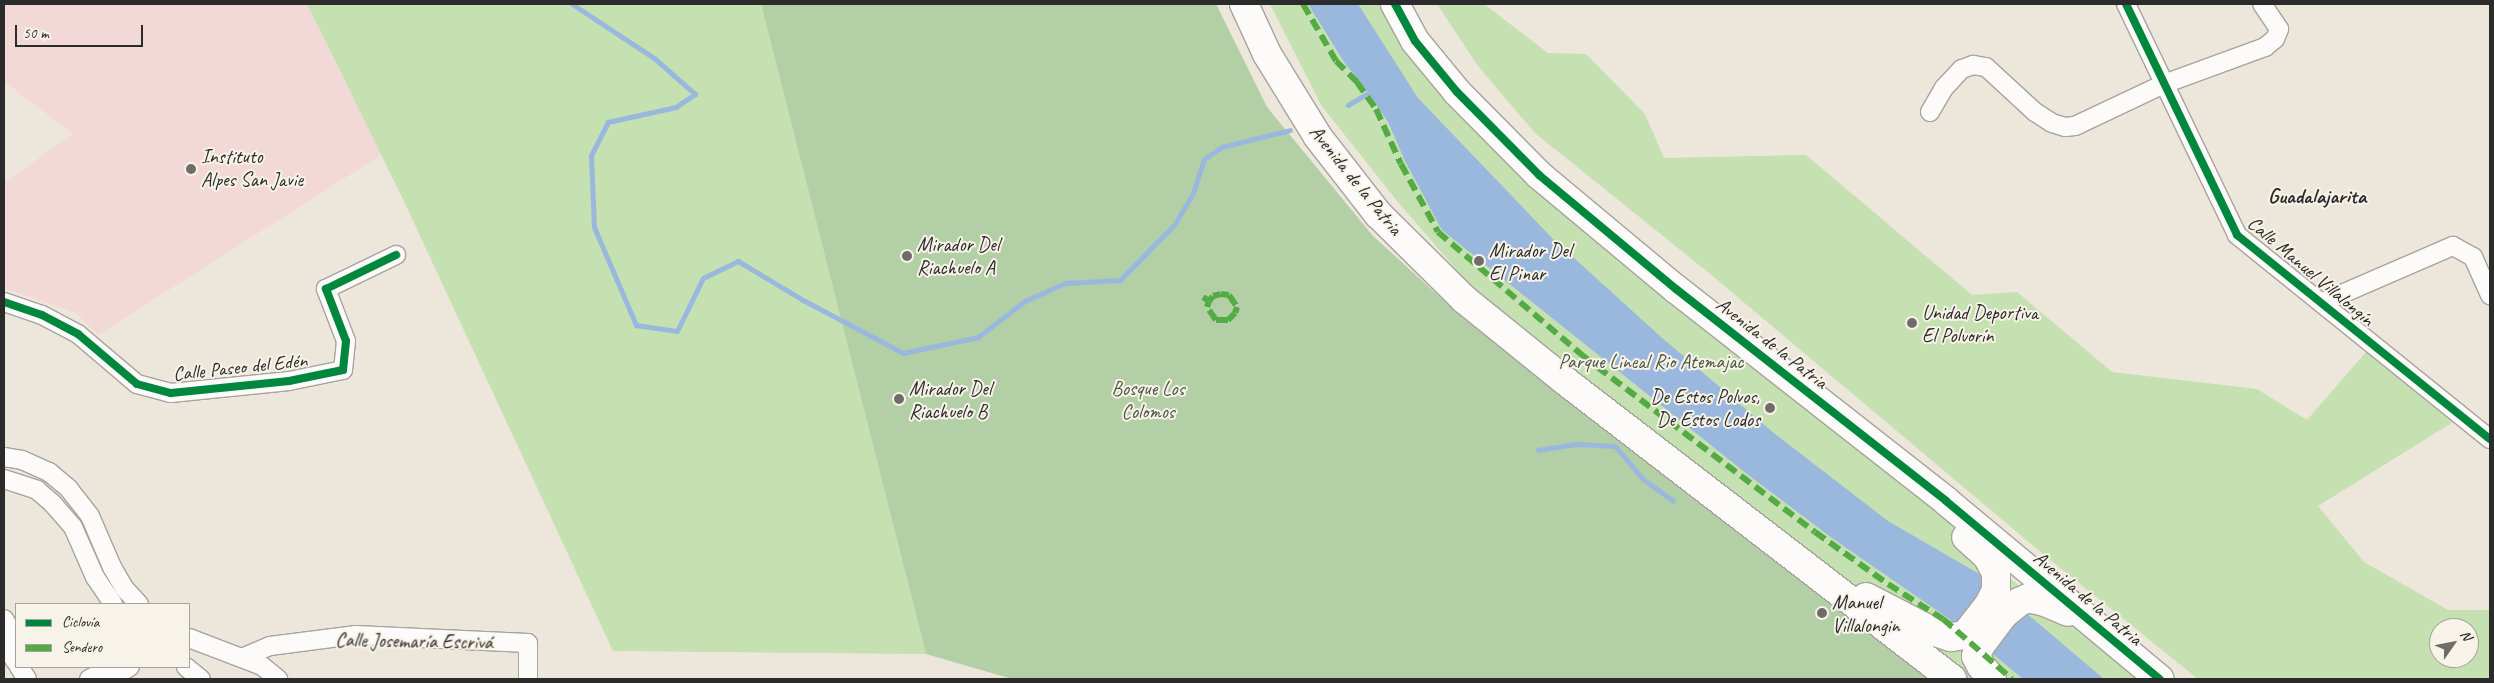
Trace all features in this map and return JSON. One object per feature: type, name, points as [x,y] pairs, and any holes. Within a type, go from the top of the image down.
[{"type":"main road","name":"Avenida de la Patria","points":[[1244,4],[1267,54],[1318,138],[1378,214],[1465,300],[1564,380],[1818,578],[1952,679]]},
{"type":"main road","name":"Avenida de la Patria","points":[[1395,4],[1415,41],[1457,92],[1539,176],[1676,289],[1870,440],[2160,679]]},
{"type":"main road","points":[[1818,578],[1862,594],[1911,621],[1951,637],[1964,635],[1988,606],[1996,590],[1996,573],[1987,556],[1930,505],[1870,440]]},
{"type":"main road","points":[[1992,679],[1980,666],[1976,656],[1980,646],[2003,615],[2019,602],[2028,598],[2063,608],[2121,648]]},
{"type":"street","name":"Calle Manuel Villalongín","points":[[2126,4],[2237,235],[2490,439]]},
{"type":"street","points":[[1930,112],[1944,88],[1962,69],[1973,64],[1986,67],[2035,112],[2052,123],[2065,127],[2075,126],[2164,84],[2265,47],[2275,39],[2279,29],[2262,4]]},
{"type":"street","points":[[2321,303],[2453,246],[2473,257],[2490,295]]},
{"type":"street","name":"Calle Paseo del Edén","points":[[4,302],[42,315],[78,334],[137,384],[171,393],[289,381],[343,370],[346,341],[326,289],[396,254]]},
{"type":"street","points":[[4,457],[22,460],[49,472],[69,489],[90,516],[112,567],[124,588],[138,603]]},
{"type":"street","points":[[4,479],[37,490],[53,504],[73,527],[95,577],[112,603]]},
{"type":"street","points":[[4,619],[15,637]]},
{"type":"street","name":"Calle Josemaría Escrivá","points":[[244,657],[270,646],[356,635],[528,644],[528,679]]},
{"type":"street","points":[[190,638],[244,657],[262,666],[278,679]]},
{"type":"street","points":[[4,643],[15,660]]},
{"type":"street","points":[[20,668],[27,679]]},
{"type":"street","points":[[35,668],[41,679]]},
{"type":"street","points":[[89,679],[111,668]]},
{"type":"street","points":[[108,679],[128,668]]},
{"type":"street","points":[[187,668],[201,679]]},
{"type":"shaded area","name":"Instituto Alpes San Javie","points":[[4,4],[307,4],[381,155],[98,335],[76,313],[4,288],[4,183],[73,134],[4,81]]},
{"type":"green space","points":[[307,4],[761,4],[926,654],[613,651],[402,197]]},
{"type":"green space","name":"Bosque Los Colomos","points":[[761,4],[1216,4],[1267,107],[1373,236],[1464,319],[1931,679],[1012,679],[926,654]]},
{"type":"green space","name":"Parque Lineal Rio Atemajac","points":[[1270,4],[1389,4],[1432,74],[1886,466],[2014,582],[2107,645],[2150,679],[1968,679],[1807,560],[1480,297],[1397,201],[1321,105]]},
{"type":"green space","name":"Unidad Deportiva El Polvorín","points":[[1437,4],[1484,4],[1548,53],[1586,54],[1645,114],[1664,158],[1806,155],[1972,295],[2017,292],[2112,372],[2257,389],[2307,420],[2366,352],[2453,422],[2318,506],[2364,562],[2448,610],[2490,610],[2490,679],[2198,679],[2043,554],[1709,273],[1535,133],[1478,66]]},
{"type":"water","points":[[1308,4],[1358,4],[1418,98],[1552,238],[1661,337],[1775,434],[1888,521],[1981,575],[2104,679],[2023,679],[1958,625],[1832,538],[1747,474],[1442,230],[1405,161],[1388,122],[1361,82],[1346,65]]},
{"type":"waterway","points":[[572,4],[654,58],[695,94],[676,107],[608,122],[591,156],[594,227],[636,325],[677,331],[703,278],[738,261],[803,300],[903,353],[978,337],[1025,301],[1065,283],[1120,280],[1174,225],[1193,193],[1204,159],[1222,147],[1290,130]]},
{"type":"waterway","points":[[1348,105],[1371,91]]},
{"type":"waterway","points":[[1538,450],[1576,444],[1615,446],[1643,479],[1673,501]]},
{"type":"marked path","points":[[1303,4],[1336,61],[1357,82],[1376,109],[1401,164],[1438,232],[1583,356],[1815,532],[1888,584],[1943,619],[2012,679]]},
{"type":"marked path","points":[[1203,297],[1209,301],[1213,296],[1229,295],[1237,307],[1235,313],[1228,320],[1216,320],[1207,307],[1209,301]]},
{"type":"cycle path","points":[[1395,4],[1415,41],[1457,92],[1539,175],[1676,289],[1946,501],[2160,679]]},
{"type":"cycle path","points":[[2126,4],[2237,235],[2490,439]]},
{"type":"cycle path","points":[[4,302],[42,315],[78,334],[137,384],[171,393],[289,381],[343,370],[346,341],[326,289],[396,255]]},
{"type":"place","name":"Instituto Alpes San Javie","points":[[191,169]]},
{"type":"place","name":"Mirador Del Riachuelo A","points":[[907,256]]},
{"type":"place","name":"Mirador Del El Pinar","points":[[1479,261]]},
{"type":"place","name":"Unidad Deportiva El Polvorín","points":[[1912,323]]},
{"type":"place","name":"Mirador Del Riachuelo B","points":[[899,399]]},
{"type":"place","name":"De Estos Polvos, De Estos Lodos","points":[[1770,408]]},
{"type":"place","name":"Manuel Villalongin","points":[[1822,613]]},
{"type":"district","name":"Guadalajarita","points":[[2317,196]]}]
